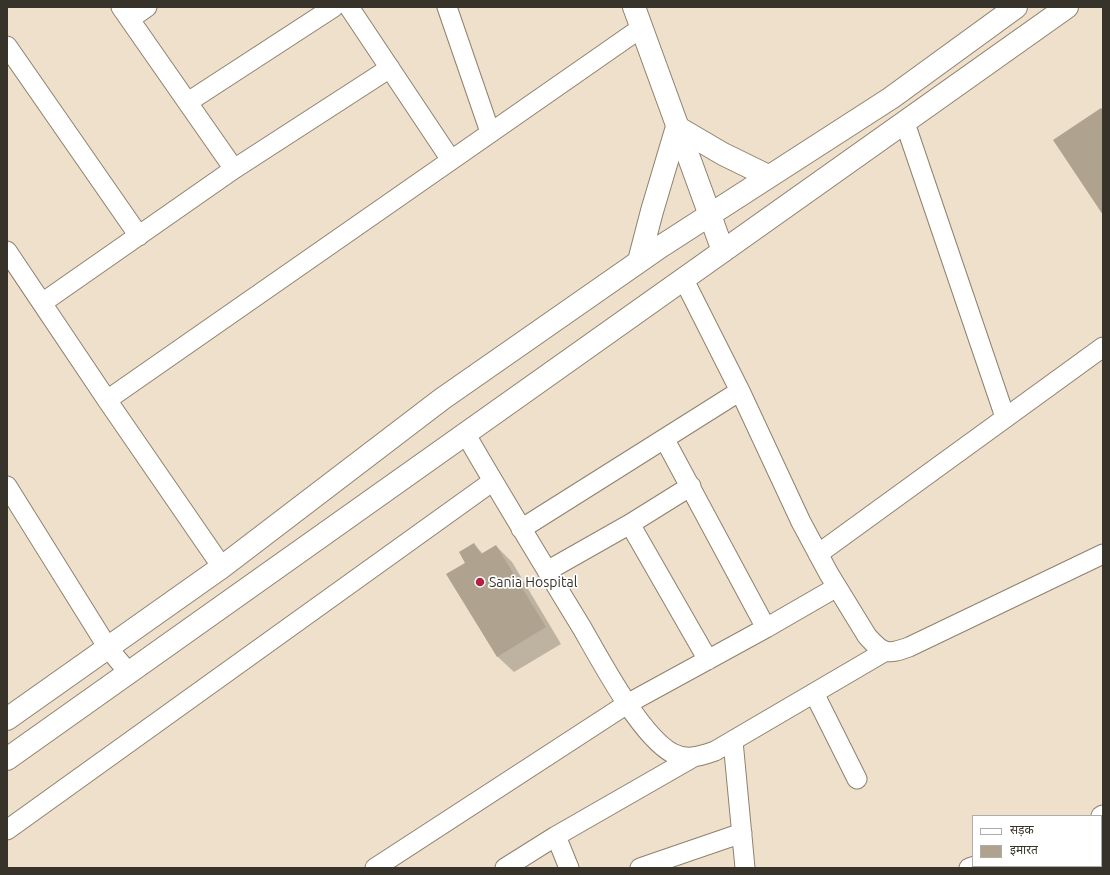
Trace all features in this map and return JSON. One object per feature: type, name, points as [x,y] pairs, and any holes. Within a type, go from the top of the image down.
[{"type":"main road","points":[[634,7],[723,251]]},
{"type":"main road","points":[[7,719],[222,567],[442,399],[710,214],[891,98],[1016,7]]},
{"type":"main road","points":[[7,759],[723,251],[905,124],[1067,7]]},
{"type":"main road","points":[[677,127],[723,154],[768,176]]},
{"type":"main road","points":[[640,261],[652,210],[677,127]]},
{"type":"street","points":[[147,7],[125,13],[234,169]]},
{"type":"street","points":[[188,102],[334,7]]},
{"type":"street","points":[[349,7],[451,160]]},
{"type":"street","points":[[447,7],[490,132]]},
{"type":"street","points":[[107,400],[641,28]]},
{"type":"street","points":[[7,46],[139,236]]},
{"type":"street","points":[[42,303],[234,169],[390,68]]},
{"type":"street","points":[[905,124],[1006,417]]},
{"type":"street","points":[[7,251],[222,567]]},
{"type":"street","points":[[684,280],[740,391],[818,554],[868,636],[876,646],[884,652]]},
{"type":"street","points":[[818,554],[1103,347]]},
{"type":"street","points":[[521,529],[665,440],[740,391]]},
{"type":"street","points":[[466,433],[521,529],[627,704],[655,739],[670,752],[680,756],[692,758]]},
{"type":"street","points":[[665,440],[766,628]]},
{"type":"street","points":[[7,830],[493,481]]},
{"type":"street","points":[[7,486],[108,648],[129,673]]},
{"type":"street","points":[[547,571],[630,524],[691,486]]},
{"type":"street","points":[[630,524],[708,660]]},
{"type":"street","points":[[505,868],[556,836],[692,758],[715,751],[884,652],[894,652],[909,647],[1103,554]]},
{"type":"street","points":[[375,868],[393,862],[627,704],[766,628],[837,587]]},
{"type":"street","points":[[814,693],[857,779]]},
{"type":"street","points":[[733,740],[745,868]]},
{"type":"street","points":[[640,868],[742,833]]},
{"type":"street","points":[[556,836],[569,868]]},
{"type":"street","points":[[969,868],[977,867]]},
{"type":"building","points":[[1101,108],[1103,110],[1103,215],[1053,140]]},
{"type":"building","points":[[474,543],[481,554],[496,545],[546,627],[497,657],[446,574],[465,563],[459,552]]},
{"type":"place","name":"Sania Hospital","points":[[480,582]]}]
